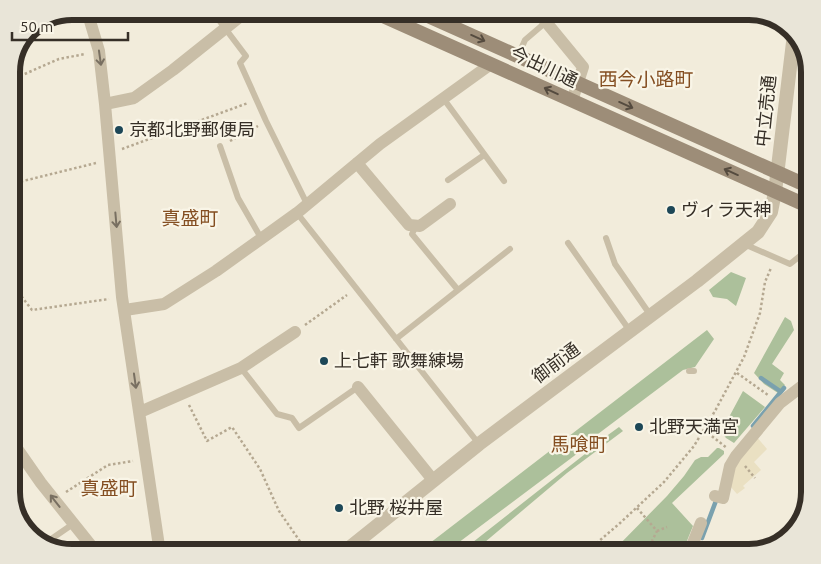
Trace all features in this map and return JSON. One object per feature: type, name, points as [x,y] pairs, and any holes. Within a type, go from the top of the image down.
[{"type":"main road","name":"今出川通","points":[[392,20],[801,204]]},
{"type":"main road","name":"今出川通","points":[[438,20],[801,183]]},
{"type":"street","points":[[90,20],[99,51],[122,297],[159,544]]},
{"type":"street","points":[[105,104],[134,98],[236,20]]},
{"type":"street","points":[[546,22],[583,67],[572,101]]},
{"type":"street","name":"中立売通","points":[[775,192],[793,44]]},
{"type":"street","points":[[125,310],[164,304],[216,271],[297,212],[357,163],[443,98],[492,64]]},
{"type":"street","points":[[357,163],[409,225],[420,226],[450,204]]},
{"type":"street","name":"御前通","points":[[354,544],[479,444],[651,316],[758,232],[771,212],[775,192]]},
{"type":"street","points":[[140,412],[240,368],[295,332]]},
{"type":"street","points":[[358,387],[433,480]]},
{"type":"street","points":[[715,496],[723,498],[730,466],[736,456],[780,403],[801,387]]},
{"type":"street","points":[[20,453],[54,500],[90,544]]},
{"type":"street","points":[[693,544],[701,523]]},
{"type":"lane","points":[[219,20],[246,56],[240,63],[307,204]]},
{"type":"lane","points":[[518,56],[525,40],[546,22]]},
{"type":"lane","points":[[443,98],[504,181]]},
{"type":"lane","points":[[220,146],[238,198],[261,238]]},
{"type":"lane","points":[[448,180],[484,155]]},
{"type":"lane","points":[[297,212],[479,444]]},
{"type":"lane","points":[[416,226],[412,234],[458,290]]},
{"type":"lane","points":[[606,238],[615,264],[651,316]]},
{"type":"lane","points":[[568,243],[630,331]]},
{"type":"lane","points":[[743,244],[790,264],[801,255]]},
{"type":"lane","points":[[396,338],[510,249]]},
{"type":"lane","points":[[240,368],[277,414],[292,418],[299,428],[358,387]]},
{"type":"lane","points":[[51,539],[73,524]]},
{"type":"path","points":[[20,76],[59,59],[99,51]]},
{"type":"path","points":[[20,181],[110,156],[256,99]]},
{"type":"path","points":[[220,146],[266,121]]},
{"type":"path","points":[[595,544],[637,508],[686,457],[737,373],[752,339],[760,313],[765,282],[776,258]]},
{"type":"path","points":[[295,332],[357,288]]},
{"type":"path","points":[[20,295],[32,310],[122,297]]},
{"type":"path","points":[[737,373],[780,403]]},
{"type":"path","points":[[182,393],[207,440],[232,427],[260,469],[279,511],[302,544]]},
{"type":"path","points":[[54,500],[108,465],[147,459]]},
{"type":"path","points":[[637,508],[658,531]]},
{"type":"path","points":[[652,541],[658,531],[667,527]]},
{"type":"green space","points":[[731,272],[746,278],[736,306],[727,299],[713,297],[709,290]]},
{"type":"green space","points":[[785,317],[791,321],[794,330],[772,364],[784,373],[780,380],[785,385],[778,393],[764,384],[754,373]]},
{"type":"green space","points":[[707,330],[714,339],[695,367],[683,370],[586,443],[582,450],[457,544],[429,544]]},
{"type":"green space","points":[[743,391],[765,407],[734,443],[721,432]]},
{"type":"green space","points":[[619,427],[623,431],[567,473],[483,544],[470,544],[585,454],[590,448]]},
{"type":"green space","points":[[717,448],[724,451],[724,454],[672,503],[693,526],[686,544],[620,544],[667,496],[695,460],[701,457],[708,457]]},
{"type":"shaded area","points":[[756,436],[767,449],[754,462],[761,470],[737,494],[729,485],[732,469]]},
{"type":"waterway","points":[[761,378],[780,391]]},
{"type":"waterway","points":[[753,426],[784,388]]},
{"type":"waterway","points":[[702,538],[717,498]]},
{"type":"place","name":"京都北野郵便局","points":[[119,130]]},
{"type":"place","name":"ヴィラ天神","points":[[671,210]]},
{"type":"place","name":"上七軒 歌舞練場","points":[[324,361]]},
{"type":"place","name":"北野天満宮","points":[[639,427]]},
{"type":"place","name":"北野 桜井屋","points":[[339,508]]},
{"type":"district","name":"西今小路町","points":[[646,79]]},
{"type":"district","name":"真盛町","points":[[190,218]]},
{"type":"district","name":"馬喰町","points":[[579,444]]},
{"type":"district","name":"真盛町","points":[[109,488]]}]
